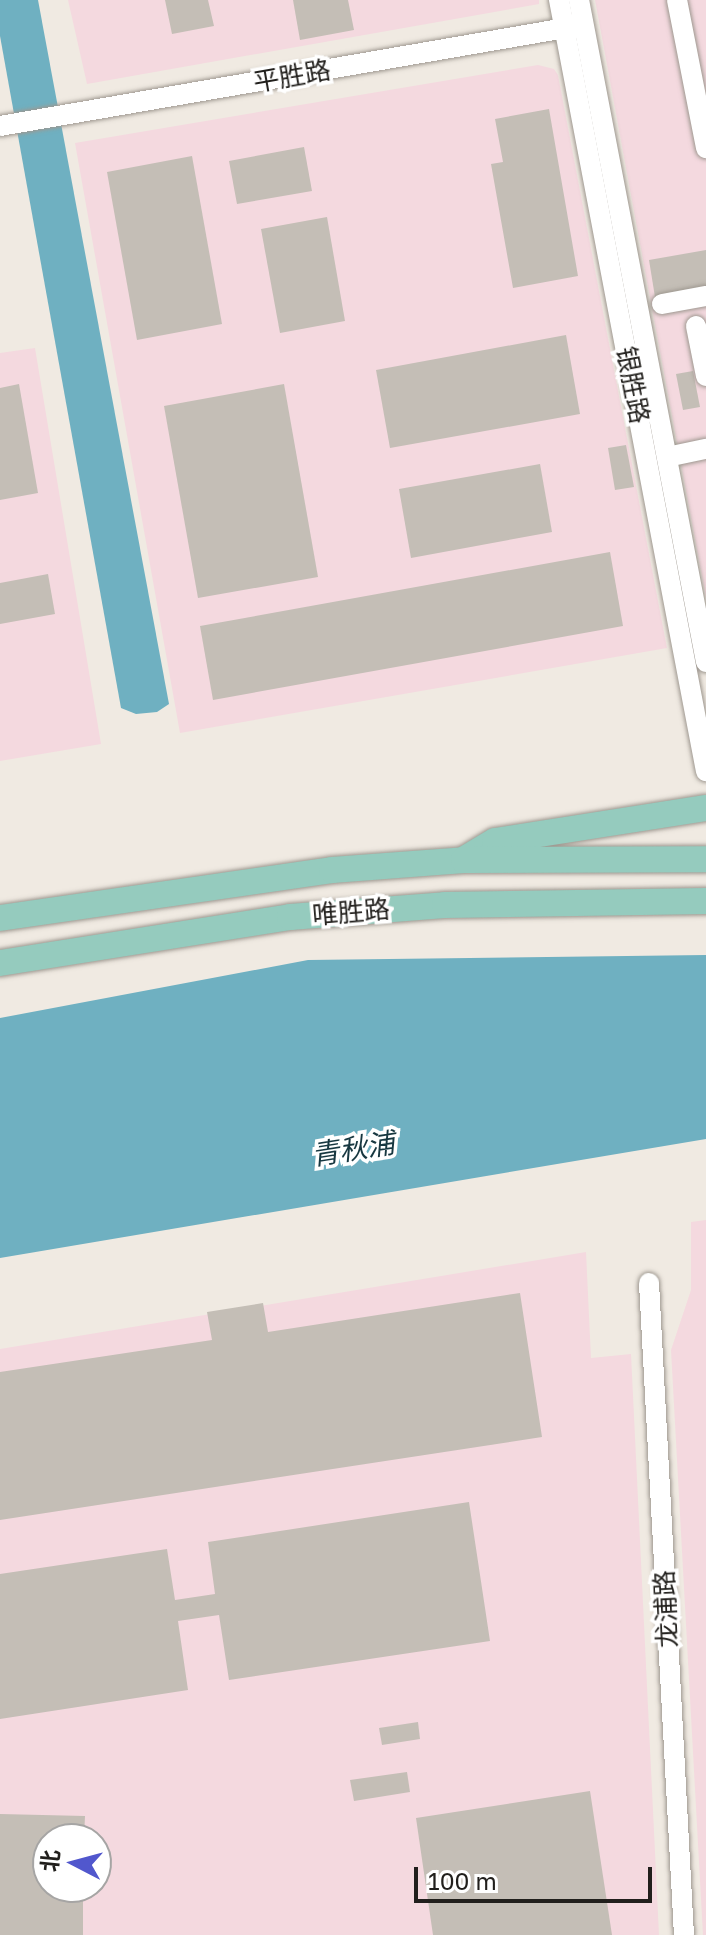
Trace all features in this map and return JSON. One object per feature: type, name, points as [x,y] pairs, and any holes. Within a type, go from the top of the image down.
[{"type":"main road","points":[[464,860],[495,841],[706,808]]},
{"type":"main road","name":"唯胜路","points":[[0,918],[332,870],[464,860],[706,859]]},
{"type":"main road","name":"唯胜路","points":[[0,963],[290,917],[445,905],[706,901]]},
{"type":"street","name":"银胜路","points":[[559,0],[574,26],[667,457],[706,662]]},
{"type":"street","name":"银胜路","points":[[579,0],[574,26],[706,771]]},
{"type":"street","points":[[683,1],[706,148]]},
{"type":"street","name":"平胜路","points":[[7,125],[574,26]]},
{"type":"street","points":[[662,304],[706,296]]},
{"type":"street","points":[[696,326],[706,376]]},
{"type":"street","points":[[667,457],[706,449]]},
{"type":"street","name":"龙浦路","points":[[649,1283],[684,1935]]},
{"type":"shaded area","points":[[68,0],[539,0],[539,4],[87,84]]},
{"type":"shaded area","points":[[595,0],[706,0],[706,598],[653,314]]},
{"type":"shaded area","points":[[538,65],[554,69],[558,75],[667,648],[180,733],[75,143]]},
{"type":"shaded area","points":[[35,348],[101,744],[0,761],[0,353]]},
{"type":"shaded area","points":[[706,1220],[706,1935],[703,1935],[671,1350],[691,1290],[691,1222]]},
{"type":"shaded area","points":[[586,1252],[591,1358],[631,1354],[659,1935],[0,1935],[0,1349]]},
{"type":"water","points":[[0,0],[38,0],[169,704],[157,712],[136,714],[121,708],[0,36]]},
{"type":"water","name":"青秋浦","points":[[706,955],[706,1139],[0,1258],[0,1018],[308,960]]},
{"type":"building","points":[[165,0],[208,0],[214,26],[172,34]]},
{"type":"building","points":[[293,0],[348,0],[354,30],[300,40]]},
{"type":"building","points":[[549,109],[578,276],[513,288],[491,164],[503,162],[495,119]]},
{"type":"building","points":[[304,147],[312,191],[237,204],[229,161]]},
{"type":"building","points":[[192,156],[222,324],[137,340],[107,172]]},
{"type":"building","points":[[327,217],[345,321],[280,333],[261,229]]},
{"type":"building","points":[[706,250],[706,288],[655,297],[649,260]]},
{"type":"building","points":[[566,335],[580,414],[390,448],[376,370]]},
{"type":"building","points":[[693,371],[700,407],[683,410],[676,374]]},
{"type":"building","points":[[19,384],[38,493],[0,500],[0,388]]},
{"type":"building","points":[[284,384],[318,577],[198,598],[164,406]]},
{"type":"building","points":[[626,445],[634,487],[615,490],[608,448]]},
{"type":"building","points":[[540,464],[552,532],[411,558],[399,489]]},
{"type":"building","points":[[610,552],[623,626],[213,700],[200,626]]},
{"type":"building","points":[[48,574],[55,614],[0,624],[0,583]]},
{"type":"building","points":[[520,1293],[542,1437],[0,1520],[0,1372],[212,1340],[207,1312],[263,1303],[268,1332]]},
{"type":"building","points":[[469,1502],[490,1641],[229,1680],[219,1615],[178,1621],[188,1690],[0,1719],[0,1574],[167,1549],[175,1600],[215,1594],[208,1542]]},
{"type":"building","points":[[418,1722],[420,1739],[382,1745],[379,1728]]},
{"type":"building","points":[[407,1772],[410,1792],[354,1801],[350,1780]]},
{"type":"building","points":[[590,1791],[612,1935],[433,1935],[416,1818]]},
{"type":"building","points":[[0,1814],[85,1816],[85,1823],[32,1823],[32,1903],[83,1903],[83,1935],[0,1935]]}]
